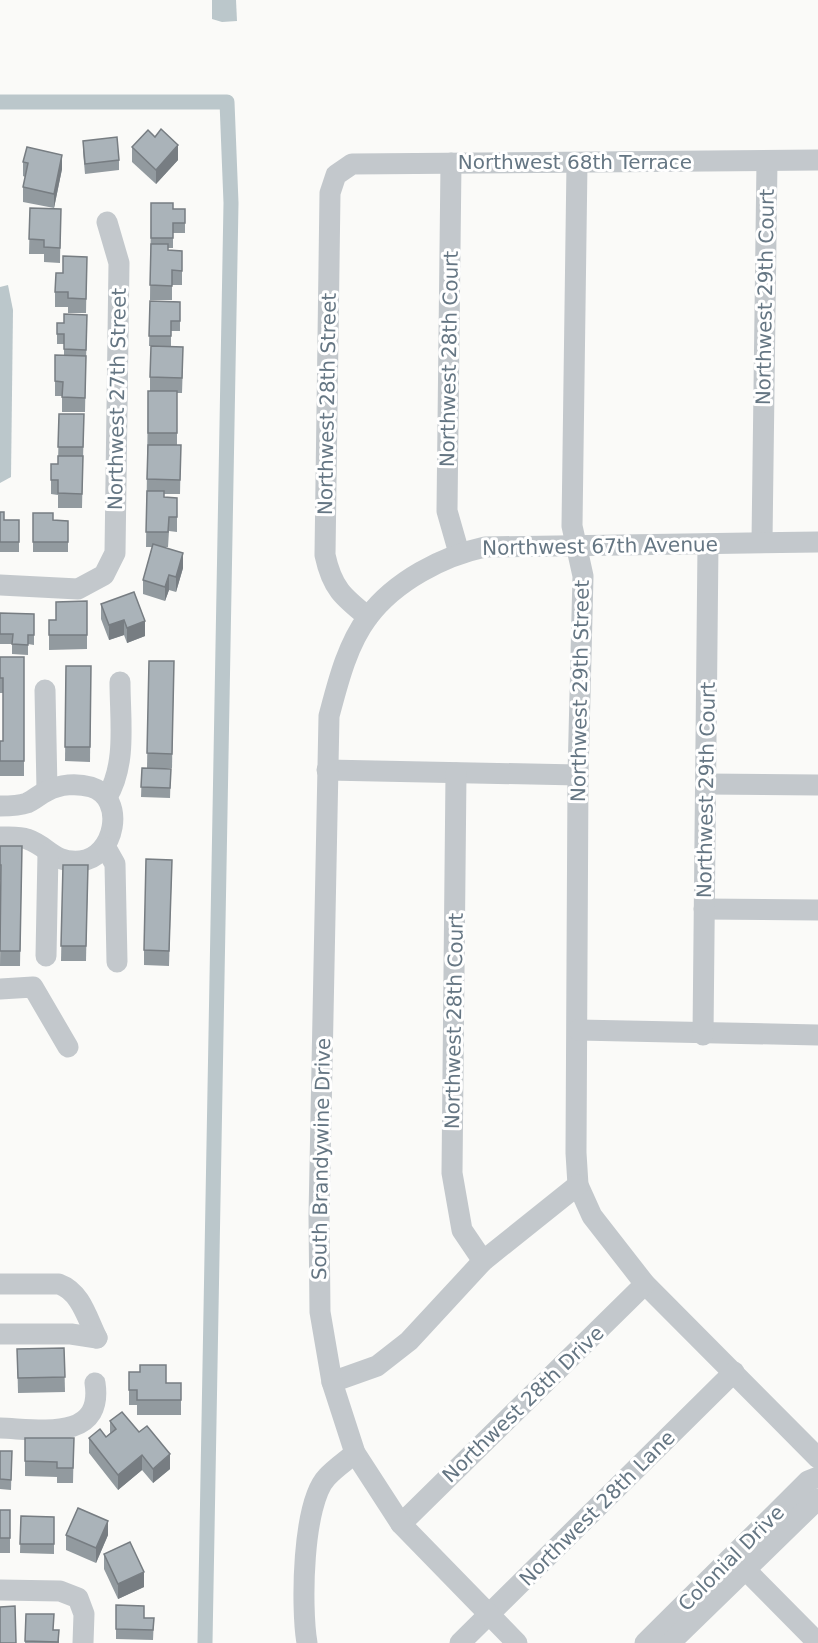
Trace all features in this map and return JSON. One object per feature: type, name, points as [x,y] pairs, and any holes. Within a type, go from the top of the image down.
[{"type":"street","name":"Northwest 68th Terrace","points":[[336,175],[352,164],[818,160]]},
{"type":"street","name":"Northwest 29th Court","points":[[762,541],[767,161]]},
{"type":"street","name":"Northwest 28th Court","points":[[451,163],[447,511],[459,553]]},
{"type":"street","name":"Northwest 29th Street","points":[[577,163],[572,526],[583,576],[578,775],[576,1153],[578,1185]]},
{"type":"street","name":"Northwest 28th Street","points":[[336,175],[330,193],[326,555],[330,578],[343,597],[368,617]]},
{"type":"street","name":"Northwest 27th Street","points":[[0,585],[78,589],[104,575],[115,553],[119,262],[107,222]]},
{"type":"street","name":"Northwest 67th Avenue","points":[[368,617],[392,593],[425,570],[459,553],[485,547],[708,544],[762,541],[818,542]]},
{"type":"street","name":"Northwest 29th Court","points":[[703,1035],[708,544]]},
{"type":"street","name":"South Brandywine Drive","points":[[368,617],[343,666],[332,706],[327,770],[318,1216],[320,1312],[332,1382],[355,1454],[401,1524],[517,1643]]},
{"type":"street","points":[[107,797],[115,783],[119,768],[120,682]]},
{"type":"street","points":[[45,690],[47,790]]},
{"type":"street","points":[[327,770],[578,775]]},
{"type":"street","name":"Northwest 28th Court","points":[[456,773],[452,1173],[462,1230],[483,1261]]},
{"type":"street","points":[[0,806],[28,803],[47,790],[79,784],[94,787],[107,797],[112,812],[112,825],[106,848],[98,856],[83,861],[66,861],[48,853],[26,838],[0,837]]},
{"type":"street","points":[[706,784],[818,785]]},
{"type":"street","points":[[106,848],[115,864],[117,962]]},
{"type":"street","points":[[46,956],[48,853]]},
{"type":"street","points":[[704,909],[818,910]]},
{"type":"street","points":[[0,989],[33,987],[68,1047]]},
{"type":"street","points":[[578,1030],[703,1035],[818,1035]]},
{"type":"street","points":[[332,1382],[377,1365],[409,1341],[483,1261],[578,1185],[592,1216],[645,1284],[818,1458]]},
{"type":"street","points":[[0,1284],[59,1284],[68,1287],[75,1294],[97,1338],[71,1334],[0,1334]]},
{"type":"street","name":"Northwest 28th Drive","points":[[401,1524],[645,1284]]},
{"type":"street","name":"Northwest 28th Lane","points":[[460,1643],[734,1372]]},
{"type":"street","points":[[0,1428],[69,1429],[81,1425],[90,1413],[95,1383]]},
{"type":"street","points":[[307,1643],[306,1538],[312,1506],[326,1478],[355,1454]]},
{"type":"street","name":"Colonial Drive","points":[[670,1643],[808,1481],[818,1477]]},
{"type":"street","name":"Colonial Drive","points":[[645,1643],[738,1563],[818,1499]]},
{"type":"street","points":[[738,1563],[818,1643]]},
{"type":"street","points":[[0,1590],[60,1591],[78,1598],[84,1614],[83,1643]]},
{"type":"shaded area","points":[[212,0],[236,0],[237,21],[222,22],[212,19]]},
{"type":"shaded area","points":[[8,285],[13,310],[11,477],[0,483],[0,287]]},
{"type":"building","points":[[161,129],[178,145],[156,170],[132,147],[148,130],[155,137]]},
{"type":"building","points":[[117,137],[119,160],[85,164],[83,141]]},
{"type":"building","points":[[27,147],[62,155],[54,194],[23,187],[28,163],[23,162]]},
{"type":"building","points":[[151,203],[173,203],[173,209],[185,209],[185,223],[173,223],[173,238],[151,238]]},
{"type":"building","points":[[30,208],[61,209],[60,248],[44,247],[44,240],[29,239]]},
{"type":"building","points":[[151,244],[168,244],[168,250],[182,251],[182,271],[172,270],[172,286],[150,285]]},
{"type":"building","points":[[63,256],[87,257],[86,299],[68,298],[68,292],[55,292],[56,273],[63,273]]},
{"type":"building","points":[[150,301],[180,302],[180,321],[171,321],[171,336],[149,336]]},
{"type":"building","points":[[64,314],[87,315],[86,350],[64,349],[64,334],[57,334],[57,323],[64,323]]},
{"type":"building","points":[[151,346],[183,347],[182,378],[150,377]]},
{"type":"building","points":[[55,355],[86,356],[85,398],[62,397],[63,382],[55,381]]},
{"type":"building","points":[[148,391],[177,391],[177,433],[148,433]]},
{"type":"building","points":[[59,414],[84,414],[83,447],[58,447]]},
{"type":"building","points":[[148,445],[181,445],[180,480],[147,479]]},
{"type":"building","points":[[58,456],[83,456],[82,494],[58,493],[58,480],[51,480],[51,464],[58,464]]},
{"type":"building","points":[[147,491],[164,491],[164,497],[177,498],[177,517],[169,517],[168,532],[146,532]]},
{"type":"building","points":[[0,512],[4,512],[4,520],[19,520],[19,542],[0,542]]},
{"type":"building","points":[[33,513],[53,513],[53,520],[68,521],[68,542],[33,542]]},
{"type":"building","points":[[153,544],[183,553],[176,577],[169,575],[165,587],[143,580]]},
{"type":"building","points":[[134,592],[145,621],[127,628],[124,620],[109,625],[101,604]]},
{"type":"building","points":[[87,601],[87,635],[49,635],[49,620],[56,620],[56,602]]},
{"type":"building","points":[[0,613],[34,614],[34,635],[28,635],[28,645],[12,644],[13,634],[0,634]]},
{"type":"building","points":[[0,657],[24,657],[24,761],[0,761],[0,741],[3,741],[3,678],[0,678]]},
{"type":"building","points":[[149,661],[174,661],[172,754],[147,753]]},
{"type":"building","points":[[66,666],[91,666],[90,747],[65,747]]},
{"type":"building","points":[[142,768],[171,769],[170,788],[141,787]]},
{"type":"building","points":[[0,846],[22,846],[20,951],[0,951]]},
{"type":"building","points":[[146,859],[172,860],[169,951],[144,950]]},
{"type":"building","points":[[63,865],[88,865],[86,946],[61,946]]},
{"type":"building","points":[[64,1348],[65,1377],[18,1378],[17,1349]]},
{"type":"building","points":[[140,1365],[166,1365],[166,1383],[181,1383],[181,1400],[137,1400],[137,1390],[129,1390],[129,1372],[140,1372]]},
{"type":"building","points":[[122,1412],[139,1432],[147,1426],[170,1454],[153,1469],[142,1455],[118,1475],[89,1438],[100,1429],[106,1437],[116,1429],[110,1421]]},
{"type":"building","points":[[25,1438],[74,1438],[73,1468],[57,1468],[57,1462],[25,1461]]},
{"type":"building","points":[[0,1451],[12,1451],[11,1480],[0,1479]]},
{"type":"building","points":[[78,1508],[108,1521],[96,1548],[66,1535]]},
{"type":"building","points":[[0,1510],[10,1510],[10,1538],[0,1538]]},
{"type":"building","points":[[21,1516],[54,1517],[54,1544],[20,1544]]},
{"type":"building","points":[[130,1542],[144,1572],[118,1584],[104,1554]]},
{"type":"building","points":[[116,1605],[144,1606],[144,1618],[154,1618],[153,1630],[116,1629]]},
{"type":"building","points":[[15,1606],[16,1643],[0,1643],[0,1607]]},
{"type":"building","points":[[26,1614],[54,1614],[53,1630],[59,1630],[58,1642],[25,1641]]},
{"type":"waterway","points":[[0,102],[227,102],[231,203],[205,1643]]}]
